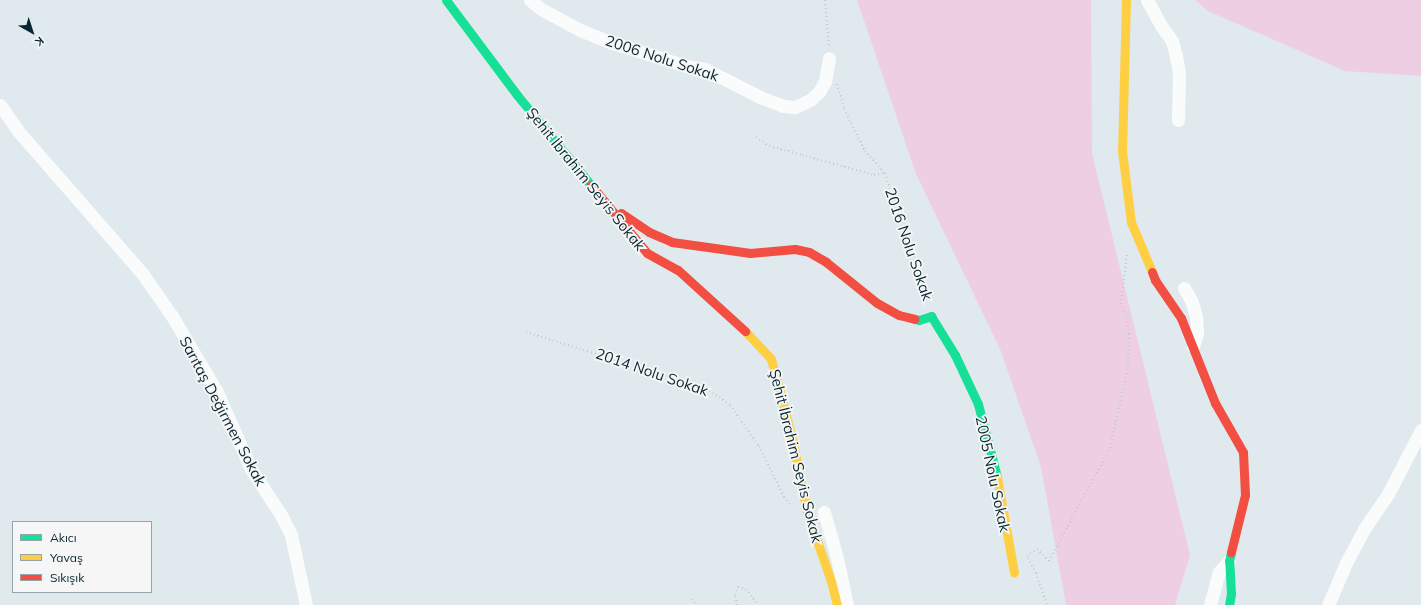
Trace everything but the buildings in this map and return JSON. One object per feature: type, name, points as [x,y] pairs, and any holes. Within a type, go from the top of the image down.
[{"type":"street","name":"Şehit İbrahim Seyis Sokak","points":[[446,0],[517,95],[647,253],[678,270],[754,340],[771,359],[791,434],[807,512],[831,581],[837,605]]},
{"type":"street","name":"2006 Nolu Sokak","points":[[530,0],[541,9],[580,30],[620,46],[686,66],[705,69],[760,97],[782,106],[795,107],[819,92],[825,81],[829,58]]},
{"type":"street","points":[[1126,0],[1122,150],[1131,222],[1155,280],[1181,318],[1194,346],[1214,403],[1243,452],[1245,495],[1229,561],[1231,594],[1228,605]]},
{"type":"street","points":[[1147,0],[1162,27],[1172,41],[1176,56],[1179,73],[1178,120]]},
{"type":"street","name":"Sarıtaş Değirmen Sokak","points":[[0,105],[18,131],[142,273],[172,316],[216,392],[251,469],[281,515],[290,535],[306,605]]},
{"type":"street","points":[[605,202],[649,232],[672,242],[750,253],[795,249],[809,252],[826,262],[877,303],[888,309],[900,315],[919,320],[931,316]]},
{"type":"street","points":[[1184,288],[1192,302],[1196,317],[1197,332],[1194,346]]},
{"type":"street","name":"2005 Nolu Sokak","points":[[931,316],[955,355],[978,404],[994,462],[1014,572]]},
{"type":"street","points":[[1328,605],[1346,563],[1364,529],[1388,494],[1421,430]]},
{"type":"street","points":[[824,512],[837,558],[847,605]]},
{"type":"street","points":[[1210,605],[1219,572],[1229,561]]},
{"type":"path","points":[[825,0],[829,58]]},
{"type":"path","name":"2016 Nolu Sokak","points":[[836,80],[844,109],[865,151],[885,173],[931,304],[931,316]]},
{"type":"path","name":"2016 Nolu Sokak","points":[[756,137],[769,146],[874,175],[885,173]]},
{"type":"path","points":[[1027,556],[1037,549],[1049,561],[1110,448],[1128,367],[1129,334],[1127,319],[1121,304],[1128,249]]},
{"type":"path","name":"2014 Nolu Sokak","points":[[526,332],[706,388],[730,405],[759,446],[784,497],[792,508]]},
{"type":"path","points":[[737,605],[735,595],[738,587],[746,589],[758,605]]},
{"type":"path","points":[[692,599],[696,605]]},
{"type":"shaded area","points":[[857,0],[1091,0],[1092,153],[1190,555],[1175,605],[1066,605],[1041,467],[1000,349],[916,174]]},
{"type":"shaded area","points":[[1195,0],[1421,0],[1421,76],[1345,71],[1208,11]]},
{"type":"traffic: fast","points":[[446,0],[517,95],[591,185]]},
{"type":"traffic: fast","points":[[915,319],[919,320],[931,316],[955,355],[978,404],[997,477]]},
{"type":"traffic: fast","points":[[1229,605],[1231,594],[1229,561],[1231,552]]},
{"type":"traffic: slow","points":[[1126,0],[1122,151],[1131,222],[1152,272]]},
{"type":"traffic: slow","points":[[745,331],[771,359],[791,434],[807,512],[831,581],[837,605]]},
{"type":"traffic: slow","points":[[997,477],[1014,572]]},
{"type":"traffic: jam","points":[[591,185],[647,253],[678,270],[745,331]]},
{"type":"traffic: jam","points":[[621,213],[649,232],[672,242],[750,253],[795,249],[809,252],[826,262],[877,303],[899,315],[915,319]]},
{"type":"traffic: jam","points":[[1152,272],[1155,280],[1181,318],[1215,403],[1243,452],[1245,495],[1231,552]]}]
